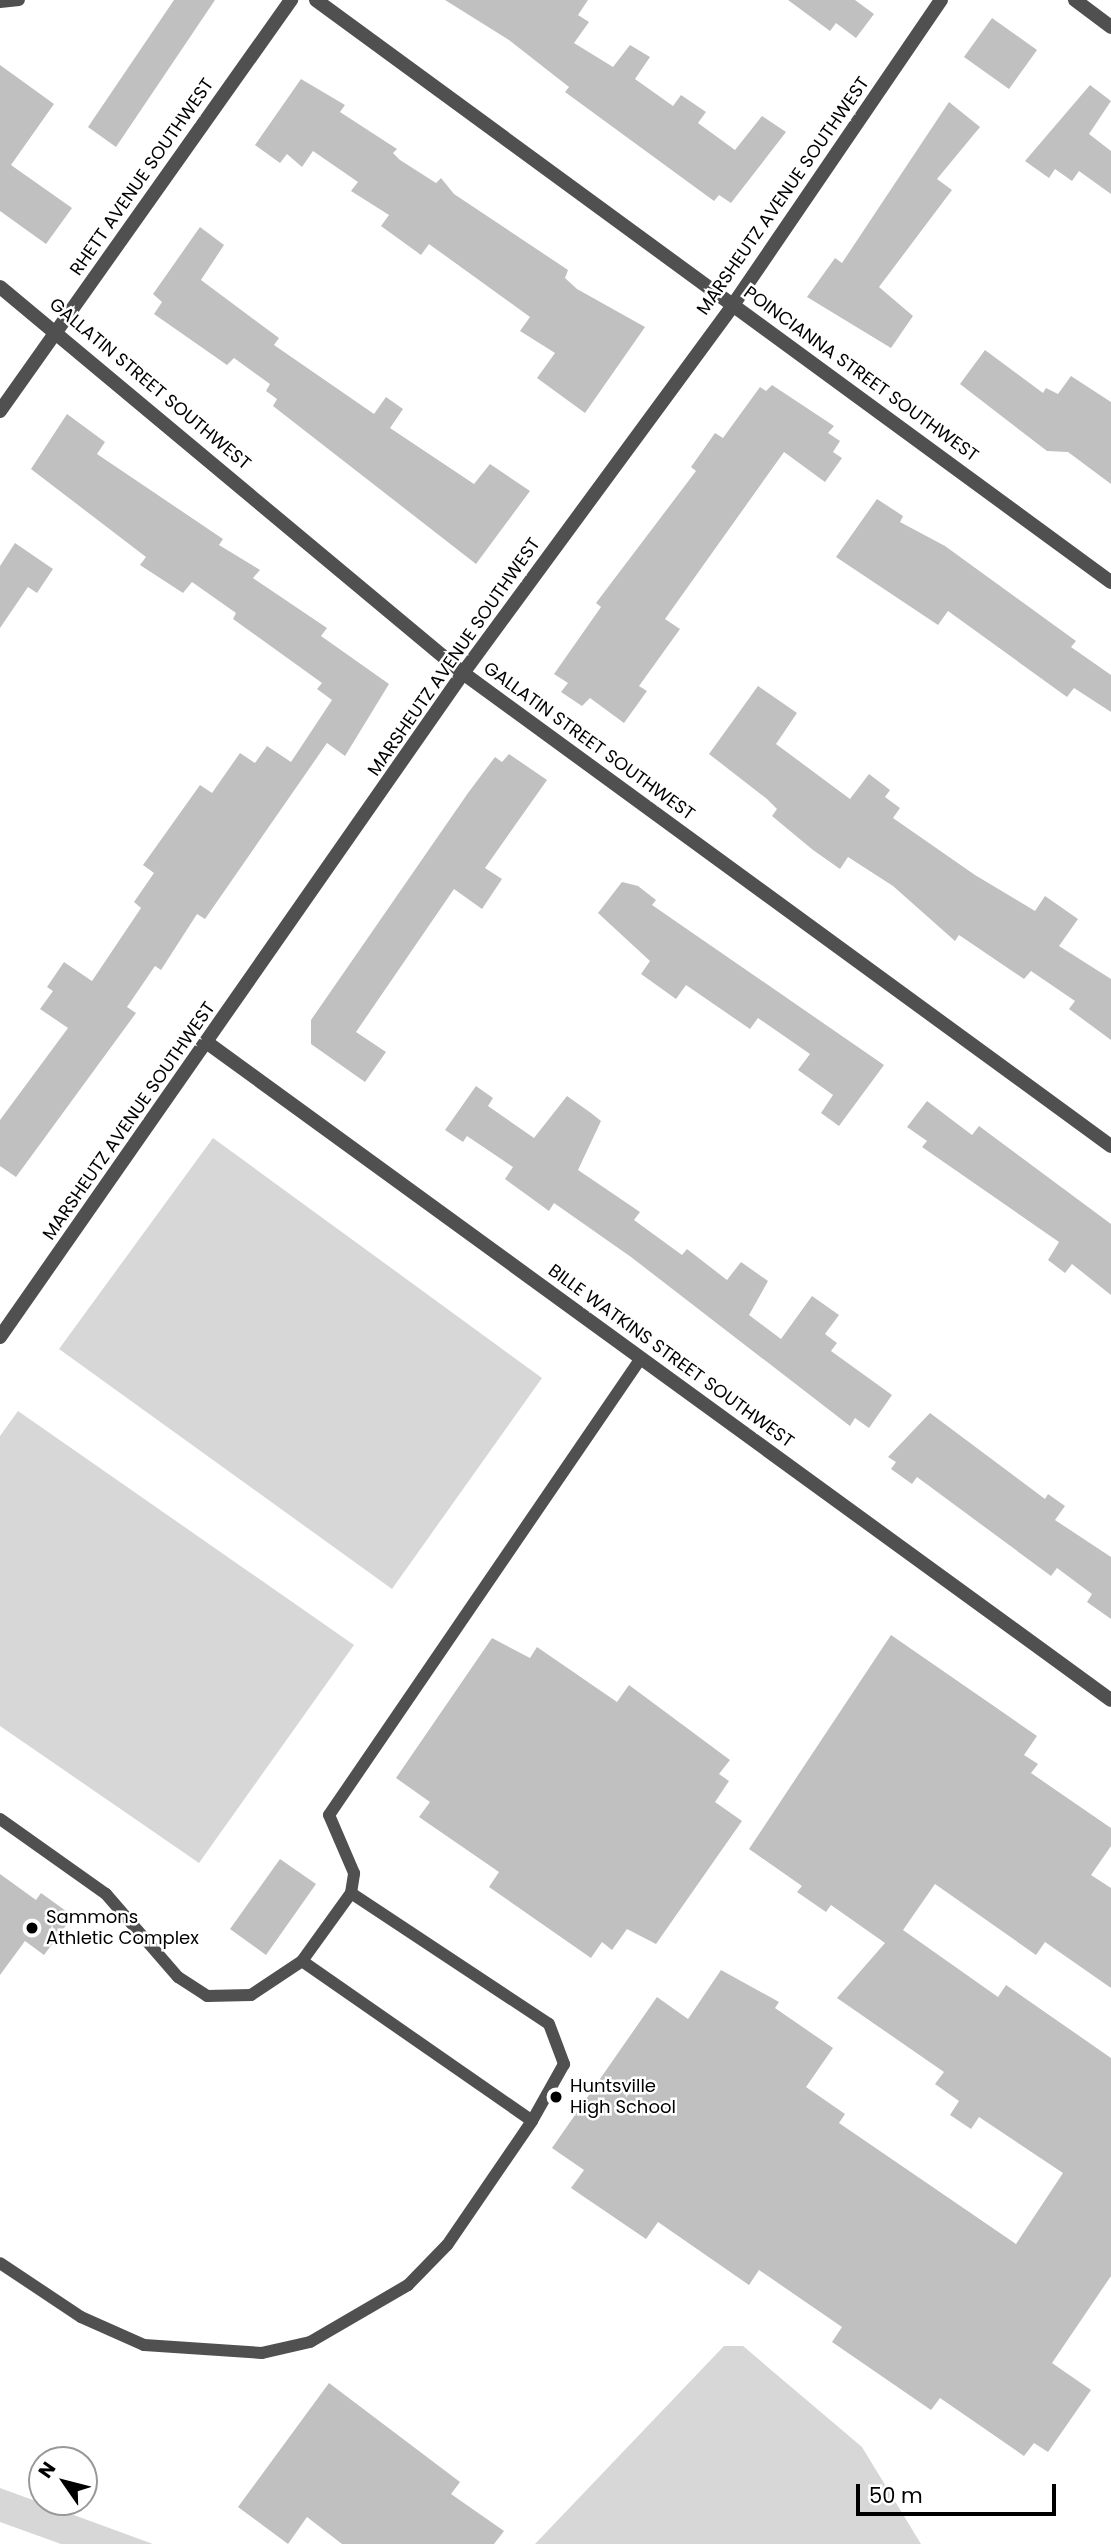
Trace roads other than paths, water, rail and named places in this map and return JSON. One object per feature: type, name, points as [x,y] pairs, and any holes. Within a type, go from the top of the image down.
[{"type":"street","name":"RHETT AVENUE SOUTHWEST","points":[[0,411],[291,0]]},
{"type":"street","name":"POINCIANNA STREET SOUTHWEST","points":[[316,0],[1111,582]]},
{"type":"street","name":"MARSHEUTZ AVENUE SOUTHWEST","points":[[0,1337],[209,1044],[463,673],[733,305],[941,0]]},
{"type":"street","points":[[1074,0],[1111,27]]},
{"type":"street","name":"GALLATIN STREET SOUTHWEST","points":[[0,287],[58,330],[463,673],[1111,1146]]},
{"type":"street","name":"BILLE WATKINS STREET SOUTHWEST","points":[[209,1044],[1111,1700]]},
{"type":"lane","points":[[0,2],[19,0]]},
{"type":"lane","points":[[0,1819],[106,1894],[178,1978],[207,1996],[251,1995],[302,1961],[351,1893],[354,1873],[329,1815],[641,1358]]},
{"type":"lane","points":[[0,2263],[81,2317],[144,2345],[262,2353],[310,2342],[408,2285],[447,2245],[561,2078],[558,2035],[351,1893]]},
{"type":"lane","points":[[302,1961],[532,2121]]},
{"type":"place","name":"Sammons Athletic Complex","points":[[32,1928]]},
{"type":"place","name":"Huntsville High School","points":[[556,2097]]}]
